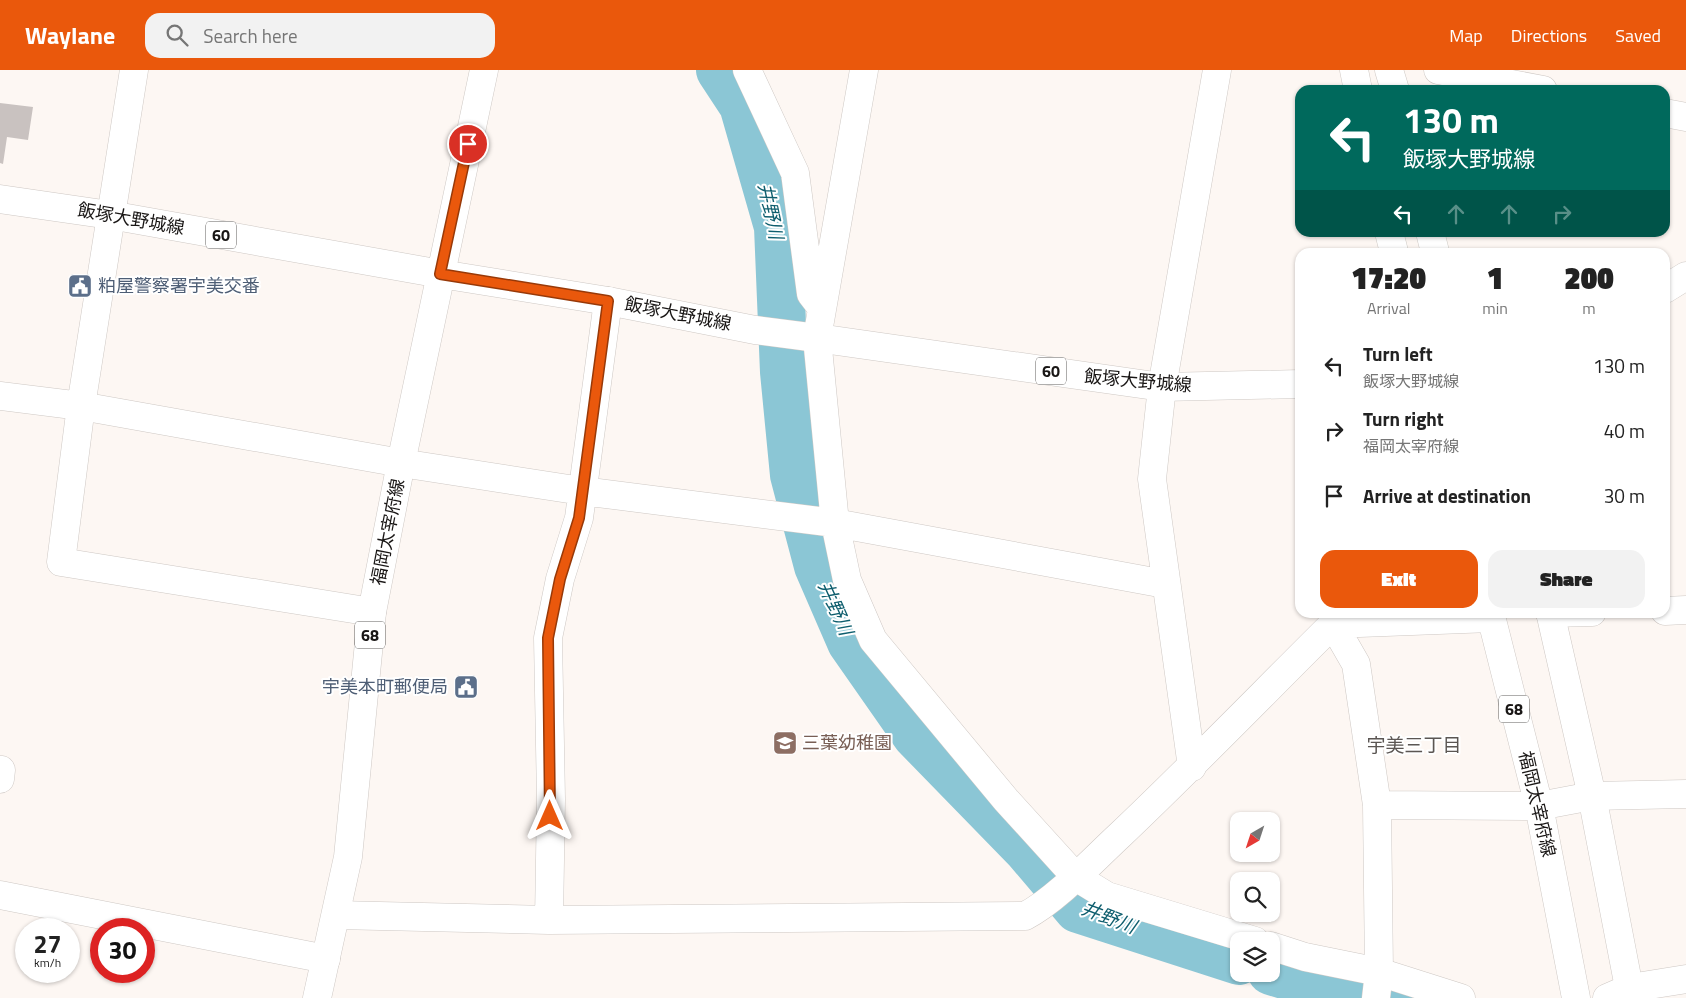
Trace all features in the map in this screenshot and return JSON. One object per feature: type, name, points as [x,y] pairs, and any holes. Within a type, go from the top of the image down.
[{"type":"street","points":[[134,70],[81,406],[61,562],[372,612]]},
{"type":"street","name":"福岡太宰府線","points":[[317,998],[348,857],[372,612],[440,274],[484,70]]},
{"type":"street","points":[[747,70],[795,173],[811,294],[822,308]]},
{"type":"street","points":[[864,70],[822,308],[810,337],[828,523],[846,580],[873,640],[1073,878],[1107,896],[1230,933]]},
{"type":"street","points":[[1192,767],[1165,584],[1152,479],[1162,387],[1217,70]]},
{"type":"street","points":[[1354,70],[1357,85]]},
{"type":"street","points":[[1390,70],[1393,85]]},
{"type":"street","points":[[1438,70],[1517,85]]},
{"type":"street","points":[[1670,114],[1686,117]]},
{"type":"street","name":"飯塚大野城線","points":[[0,199],[110,215],[440,274],[608,301],[755,330],[1162,387],[1295,384]]},
{"type":"street","points":[[1670,286],[1686,276]]},
{"type":"street","points":[[549,920],[551,799],[548,638],[560,579],[579,518],[608,301]]},
{"type":"street","points":[[0,396],[81,406],[401,463],[582,491],[758,512],[828,523],[1165,584]]},
{"type":"street","points":[[1670,611],[1686,610]]},
{"type":"street","points":[[336,915],[549,920],[1025,916],[1036,910],[1073,878],[1192,767],[1339,618],[1356,664],[1376,805],[1378,984]]},
{"type":"street","name":"福岡太宰府線","points":[[1491,618],[1539,806],[1576,998]]},
{"type":"street","points":[[1551,618],[1592,796],[1623,995],[1686,979]]},
{"type":"street","points":[[1376,805],[1539,806],[1592,796],[1686,794]]},
{"type":"street","points":[[0,895],[326,959]]},
{"type":"street","points":[[1280,949],[1378,984],[1462,998]]},
{"type":"water","points":[[1346,976],[1429,998],[1350,998]]},
{"type":"building","points":[[0,103],[33,107],[28,140],[7,137],[3,164],[0,163]]},
{"type":"waterway","name":"井野川","points":[[720,70],[743,105],[778,227],[784,372],[794,475],[818,566],[851,642],[916,735],[1027,849],[1078,909],[1230,958]]},
{"type":"waterway","name":"井野川","points":[[1280,974],[1360,998]]},
{"type":"place","name":"粕屋警察署宇美交番","points":[[80,286]]},
{"type":"place","name":"宇美本町郵便局","points":[[466,687]]},
{"type":"place","name":"三葉幼稚園","points":[[785,743]]},
{"type":"district","name":"宇美三丁目","points":[[1414,745]]},
{"type":"route","points":[[468,144],[440,274],[608,301],[579,518],[560,579],[548,638],[550,816]]}]
